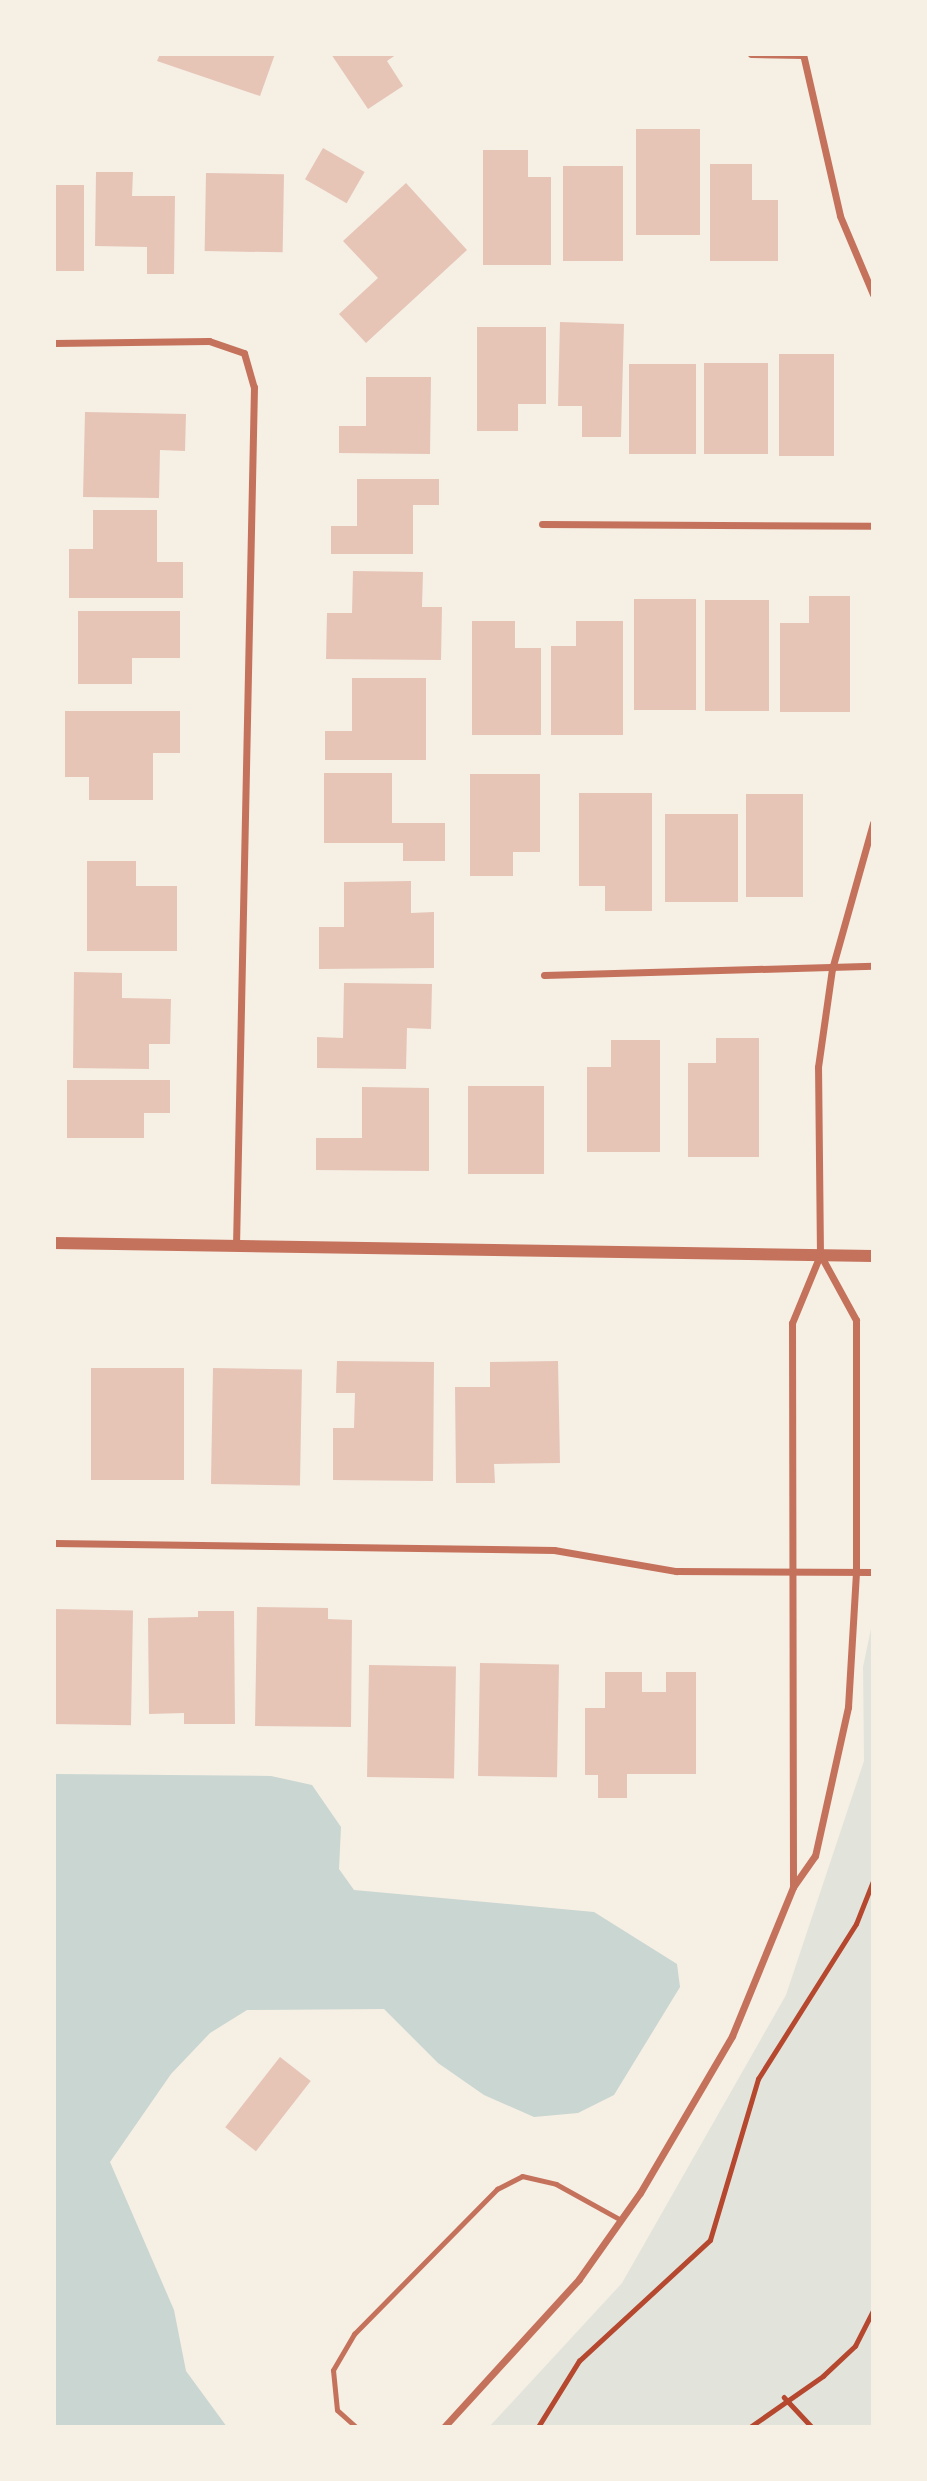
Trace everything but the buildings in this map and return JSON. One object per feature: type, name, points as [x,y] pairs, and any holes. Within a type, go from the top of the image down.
[{"type":"street","points":[[751,54],[803,55],[829,180],[873,294]]},
{"type":"street","points":[[54,343],[209,341],[244,353],[254,387],[236,1245]]},
{"type":"street","points":[[542,524],[873,526]]},
{"type":"street","points":[[793,1886],[790,1572],[792,1323],[820,1255],[818,1067],[832,969],[873,823]]},
{"type":"street","points":[[544,975],[873,966]]},
{"type":"street","points":[[54,1243],[873,1256]]},
{"type":"street","points":[[444,2427],[579,2279],[621,2220],[732,2036],[793,1886],[815,1856],[832,1798],[848,1707],[856,1572],[856,1320],[820,1255]]},
{"type":"street","points":[[54,1544],[554,1550],[676,1571],[873,1572]]},
{"type":"lane","points":[[356,2427],[337,2410],[333,2370],[354,2334],[497,2189],[522,2176],[556,2184],[621,2220]]},
{"type":"path","points":[[538,2427],[579,2361],[710,2240],[758,2079],[856,1924],[873,1881]]},
{"type":"path","points":[[750,2427],[784,2398],[823,2376],[855,2346],[873,2311]]},
{"type":"path","points":[[784,2398],[812,2427]]},
{"type":"shaded area","points":[[873,1619],[873,2427],[489,2427],[622,2283],[786,1995],[864,1761],[863,1667]]},
{"type":"shaded area","points":[[54,1774],[271,1776],[312,1785],[341,1827],[339,1869],[354,1890],[594,1912],[677,1964],[680,1987],[614,2095],[578,2113],[534,2117],[484,2095],[438,2063],[384,2009],[247,2010],[210,2033],[171,2074],[110,2162],[174,2310],[186,2371],[227,2427],[54,2427]]}]
